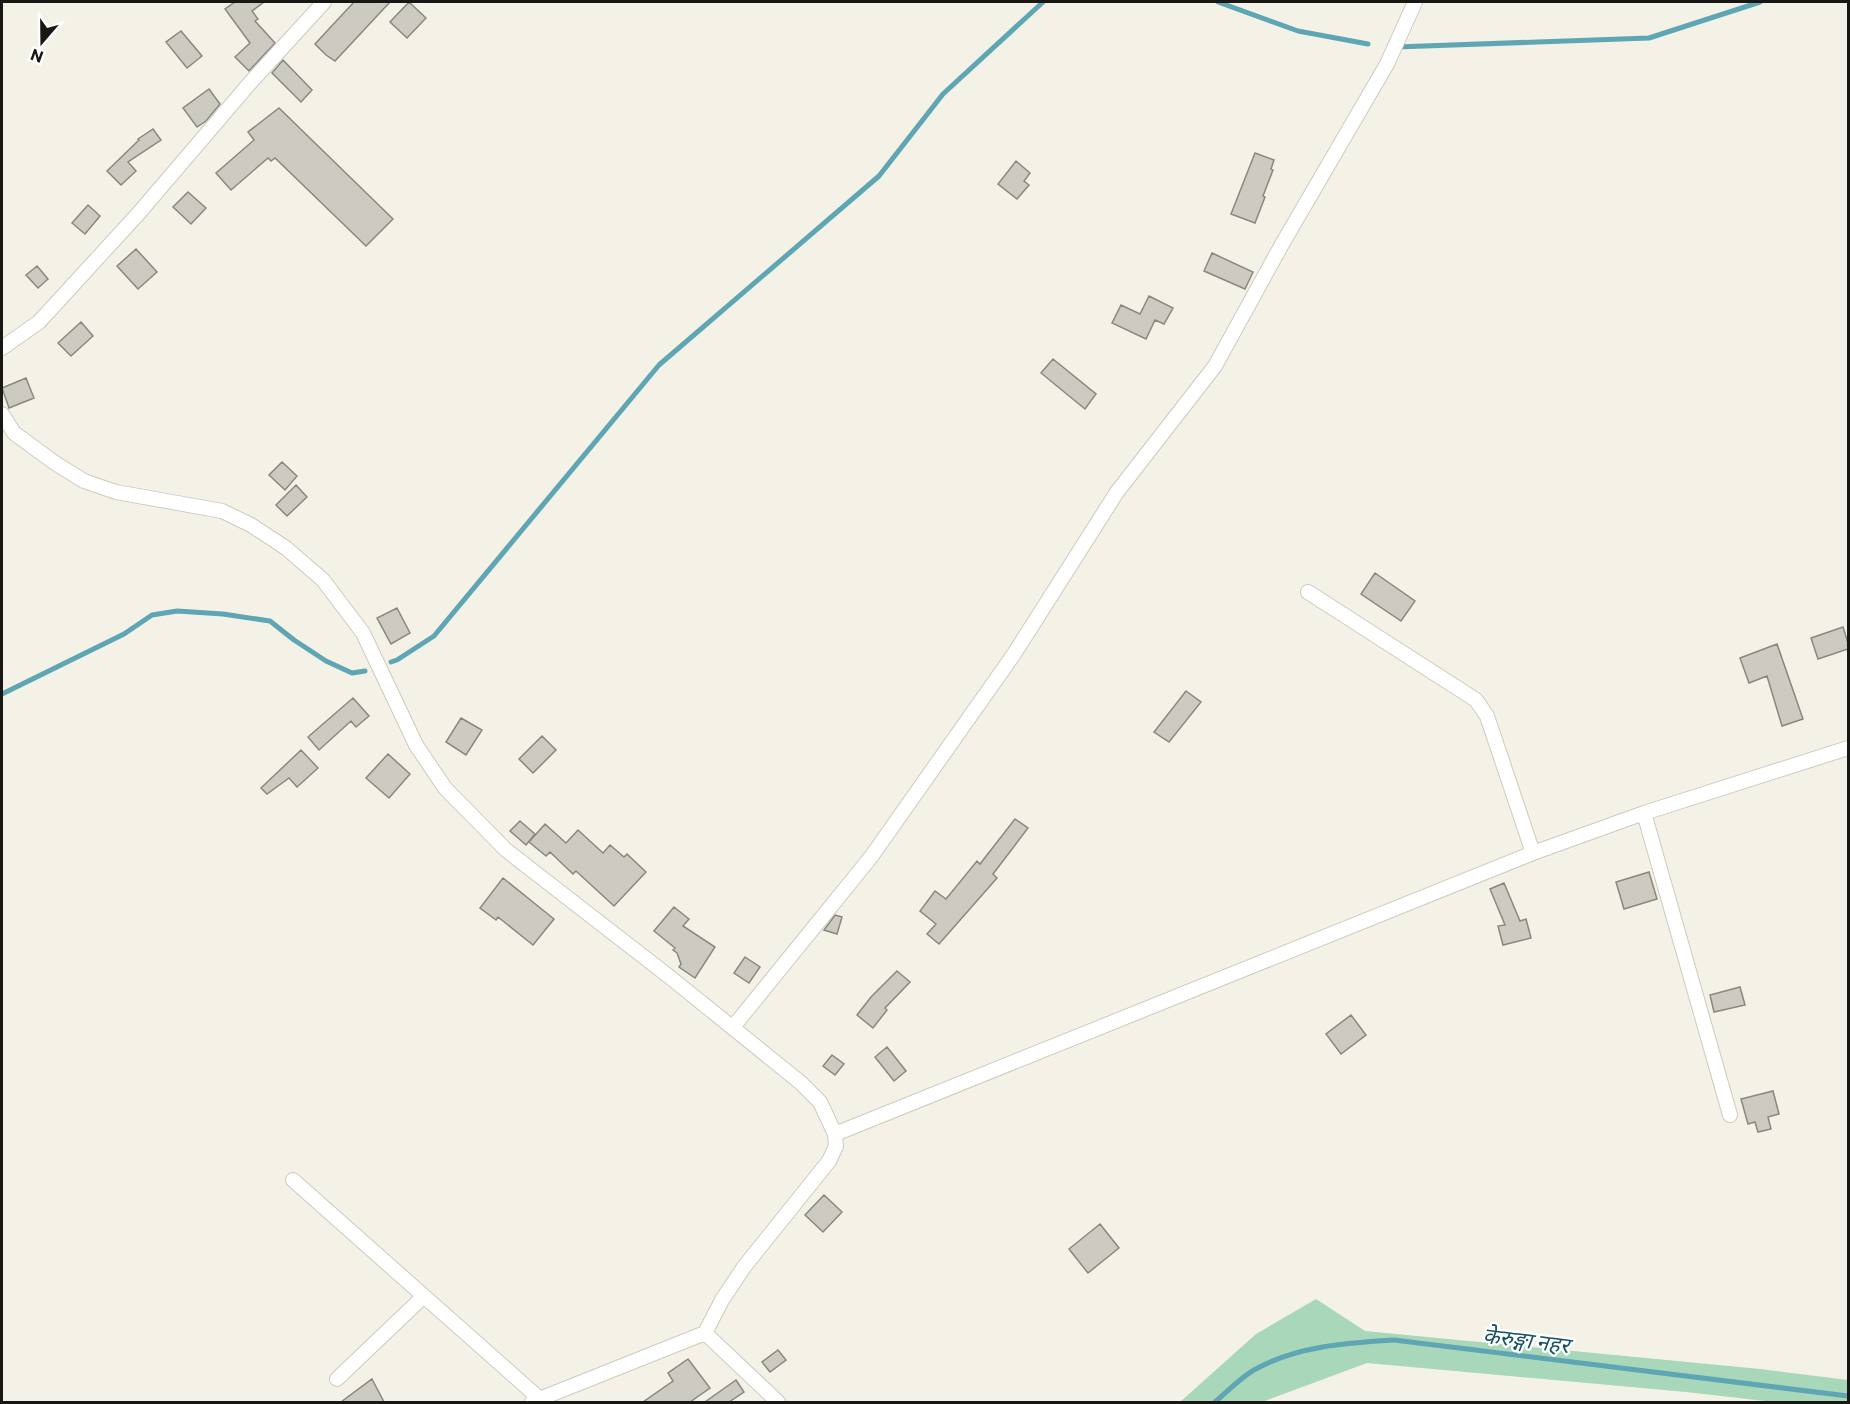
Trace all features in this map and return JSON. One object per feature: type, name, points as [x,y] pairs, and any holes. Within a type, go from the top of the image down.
[{"type":"street","points":[[2,348],[39,322],[138,214],[250,83],[324,2]]},
{"type":"street","points":[[733,1027],[871,857],[1014,654],[1117,492],[1215,366],[1281,246],[1388,64],[1415,2]]},
{"type":"street","points":[[2,414],[14,433],[55,463],[84,480],[116,492],[222,511],[251,525],[286,548],[323,580],[363,633],[416,745],[445,788],[506,850],[733,1027],[808,1089],[820,1102],[835,1134],[836,1146],[829,1161],[744,1267],[722,1300],[705,1334],[536,1401],[424,1296],[292,1180]]},
{"type":"street","points":[[1308,592],[1476,700],[1487,716],[1533,852]]},
{"type":"street","points":[[835,1134],[1533,852],[1644,813],[1848,748]]},
{"type":"street","points":[[1644,813],[1730,1115]]},
{"type":"street","points":[[337,1379],[424,1296]]},
{"type":"street","points":[[705,1334],[778,1402]]},
{"type":"green space","points":[[1316,1299],[1365,1331],[1760,1369],[1848,1380],[1848,1402],[1774,1402],[1367,1363],[1262,1402],[1180,1402],[1256,1334]]},
{"type":"building","points":[[235,2],[264,2],[252,11],[258,19],[255,21],[275,43],[249,71],[235,57],[250,43],[225,9]]},
{"type":"building","points":[[354,2],[390,2],[335,61],[315,44]]},
{"type":"building","points":[[409,2],[426,18],[407,38],[390,22]]},
{"type":"building","points":[[181,31],[202,56],[187,68],[166,42]]},
{"type":"building","points":[[283,60],[312,90],[301,102],[272,73]]},
{"type":"building","points":[[209,89],[220,104],[206,121],[197,127],[183,108]]},
{"type":"building","points":[[279,108],[393,219],[366,246],[275,158],[271,161],[268,158],[231,190],[216,173],[254,140],[248,132]]},
{"type":"building","points":[[153,129],[161,140],[128,162],[136,171],[121,185],[107,171],[138,139]]},
{"type":"building","points":[[1255,153],[1274,160],[1271,169],[1273,170],[1263,196],[1265,197],[1255,223],[1231,214]]},
{"type":"building","points":[[1016,161],[1030,173],[1024,181],[1029,185],[1017,199],[998,184]]},
{"type":"building","points":[[188,192],[206,208],[191,224],[173,207]]},
{"type":"building","points":[[88,205],[100,216],[85,234],[72,223]]},
{"type":"building","points":[[136,249],[157,272],[138,289],[117,266]]},
{"type":"building","points":[[1212,253],[1253,272],[1245,289],[1204,271]]},
{"type":"building","points":[[37,266],[48,279],[38,288],[26,275]]},
{"type":"building","points":[[1149,296],[1173,308],[1164,324],[1155,320],[1146,339],[1112,323],[1121,305],[1140,314]]},
{"type":"building","points":[[81,322],[93,336],[71,356],[58,343]]},
{"type":"building","points":[[1053,359],[1096,394],[1085,409],[1041,373]]},
{"type":"building","points":[[26,378],[34,398],[9,408],[2,388]]},
{"type":"building","points":[[282,462],[297,476],[285,490],[269,475]]},
{"type":"building","points":[[296,485],[307,497],[287,516],[276,505]]},
{"type":"building","points":[[1375,573],[1415,601],[1401,621],[1361,594]]},
{"type":"building","points":[[397,608],[410,633],[391,644],[377,618]]},
{"type":"building","points":[[1843,627],[1848,649],[1818,659],[1811,638]]},
{"type":"building","points":[[1777,644],[1803,719],[1782,726],[1767,676],[1749,683],[1740,658]]},
{"type":"building","points":[[1186,691],[1201,702],[1169,742],[1154,732]]},
{"type":"building","points":[[353,698],[369,716],[356,727],[351,721],[319,750],[308,737]]},
{"type":"building","points":[[461,718],[482,730],[466,755],[446,742]]},
{"type":"building","points":[[542,736],[556,750],[533,773],[519,759]]},
{"type":"building","points":[[301,750],[318,768],[297,787],[289,778],[267,794],[261,788]]},
{"type":"building","points":[[388,754],[410,774],[389,798],[366,778]]},
{"type":"building","points":[[1015,819],[1028,828],[993,874],[997,878],[939,944],[927,934],[936,924],[920,911],[935,891],[946,899],[977,861],[980,864]]},
{"type":"building","points":[[520,821],[535,834],[526,845],[510,831]]},
{"type":"building","points":[[545,824],[566,843],[578,830],[603,853],[610,845],[624,857],[627,854],[646,872],[614,906],[576,871],[573,874],[550,852],[546,856],[529,842]]},
{"type":"building","points":[[1649,872],[1657,899],[1624,909],[1616,882]]},
{"type":"building","points":[[503,878],[554,919],[533,945],[498,917],[496,920],[480,908]]},
{"type":"building","points":[[1504,883],[1520,921],[1526,919],[1531,938],[1503,945],[1498,926],[1505,925],[1490,889]]},
{"type":"building","points":[[674,907],[689,919],[683,926],[715,947],[695,978],[679,967],[681,964],[677,953],[673,950],[675,948],[654,931]]},
{"type":"building","points":[[835,915],[842,917],[837,934],[824,930]]},
{"type":"building","points":[[745,957],[760,967],[749,983],[734,973]]},
{"type":"building","points":[[897,971],[910,982],[885,1008],[887,1010],[873,1028],[857,1015]]},
{"type":"building","points":[[1740,987],[1745,1005],[1714,1012],[1710,995]]},
{"type":"building","points":[[1351,1015],[1366,1035],[1341,1054],[1326,1034]]},
{"type":"building","points":[[887,1047],[906,1071],[894,1081],[875,1057]]},
{"type":"building","points":[[832,1055],[844,1064],[835,1075],[823,1066]]},
{"type":"building","points":[[1773,1091],[1779,1114],[1768,1117],[1771,1129],[1758,1132],[1755,1122],[1748,1124],[1741,1099]]},
{"type":"building","points":[[824,1195],[842,1212],[823,1232],[805,1215]]},
{"type":"building","points":[[1100,1224],[1119,1248],[1088,1273],[1069,1249]]},
{"type":"building","points":[[778,1350],[786,1360],[770,1372],[762,1362]]},
{"type":"building","points":[[688,1359],[710,1388],[690,1402],[643,1402],[673,1381],[668,1373]]},
{"type":"building","points":[[372,1379],[384,1402],[341,1402]]},
{"type":"building","points":[[736,1380],[744,1392],[729,1402],[705,1402]]},
{"type":"waterway","points":[[391,662],[434,636],[659,365],[879,176],[943,94],[1043,2]]},
{"type":"waterway","points":[[1218,2],[1298,31],[1368,44]]},
{"type":"waterway","points":[[1396,47],[1649,38],[1760,2]]},
{"type":"waterway","points":[[2,694],[124,634],[152,615],[177,611],[223,614],[270,621],[326,661],[352,673],[365,671]]},
{"type":"waterway","name":"केेरुङ्गा नहर","points":[[1215,1402],[1249,1373],[1287,1356],[1340,1344],[1394,1340],[1848,1396]]}]
